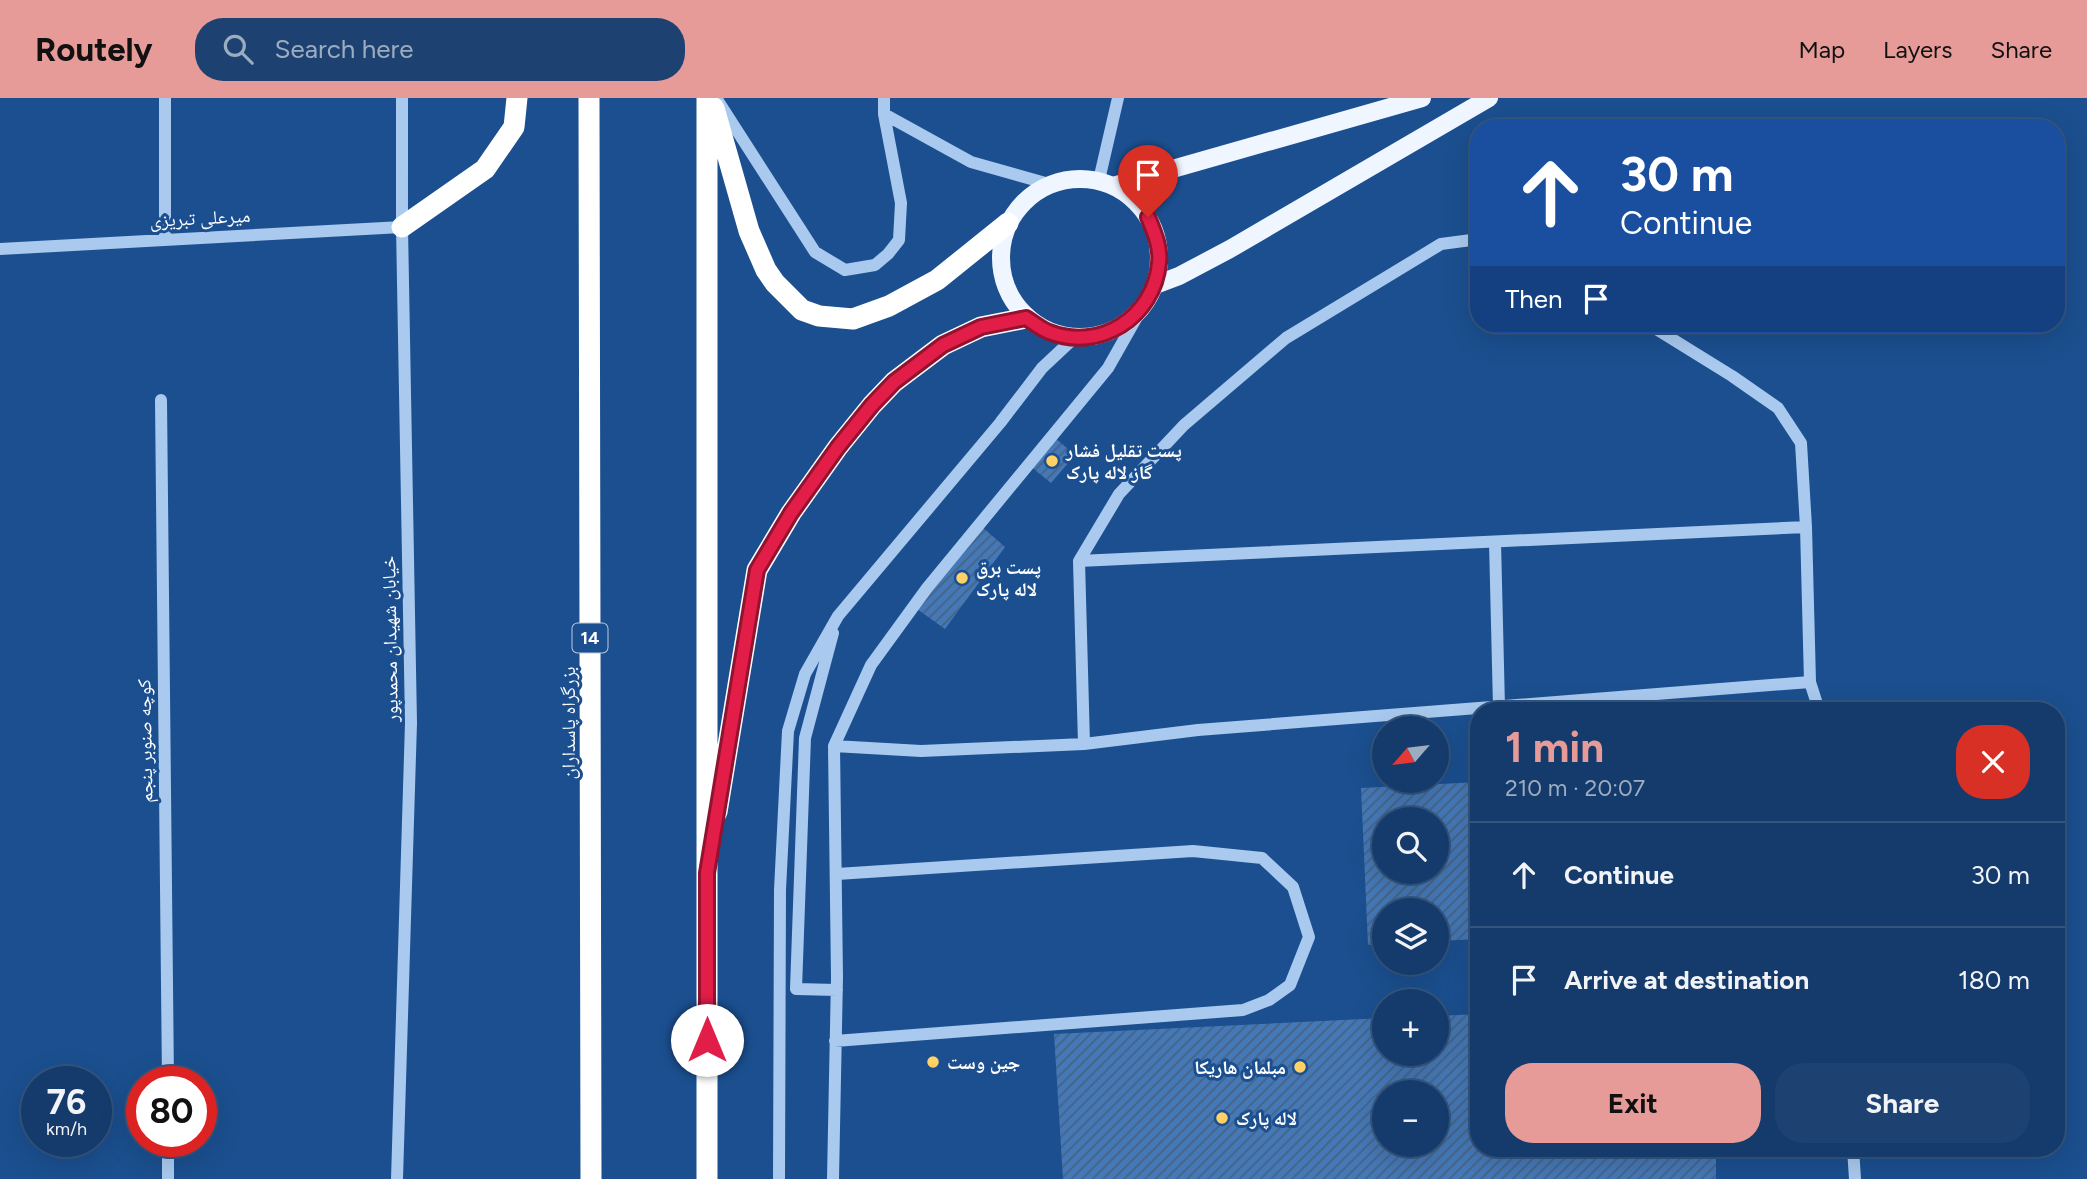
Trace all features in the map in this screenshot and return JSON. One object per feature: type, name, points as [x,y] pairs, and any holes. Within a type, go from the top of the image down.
[{"type":"highway","points":[[402,227],[485,169],[514,127],[517,98]]},
{"type":"highway","name":"بزرگراه پاسداران","points":[[589,98],[591,1179]]},
{"type":"highway","points":[[712,98],[753,241],[775,283],[802,310],[819,316],[853,319],[889,306],[937,280],[1008,223]]},
{"type":"highway","points":[[707,1179],[712,98]]},
{"type":"highway","points":[[707,873],[757,570],[791,513],[838,447],[894,382],[943,345],[981,327],[1026,318]]},
{"type":"main road","points":[[1106,183],[1133,199],[1148,217],[1157,238],[1160,261],[1155,285],[1142,308],[1123,326],[1099,336],[1074,338],[1048,332],[1026,318],[1010,298],[1002,274],[1000,248],[1008,223],[1025,200],[1049,184],[1074,179],[1106,183],[1422,98]]},
{"type":"main road","points":[[1155,285],[1179,276],[1230,249],[1489,98]]},
{"type":"street","points":[[164,98],[165,240]]},
{"type":"street","name":"خیابان شهیدان محمدپور","points":[[397,1179],[411,723],[402,98]]},
{"type":"street","points":[[712,98],[815,252],[845,270],[875,265],[899,240],[901,203],[884,114],[884,98]]},
{"type":"street","points":[[1106,183],[1118,98]]},
{"type":"street","points":[[884,114],[971,162],[1049,184]]},
{"type":"street","name":"میرعلی تبریزی","points":[[0,248],[402,227]]},
{"type":"street","points":[[1084,744],[1079,561],[1119,494],[1184,425],[1286,338],[1441,244],[1470,240]]},
{"type":"street","points":[[833,1179],[837,874],[834,746],[872,665],[927,588],[1108,368],[1142,308]]},
{"type":"street","points":[[1663,333],[1778,408],[1801,443],[1810,682],[1816,702]]},
{"type":"street","points":[[779,1179],[780,890],[788,731],[805,674],[838,616],[1000,423],[1042,368],[1074,338]]},
{"type":"street","name":"کوچه صنوبر پنجم","points":[[161,400],[168,1066]]},
{"type":"street","points":[[1079,561],[1806,527]]},
{"type":"street","points":[[1495,542],[1499,702]]},
{"type":"street","points":[[836,990],[796,989],[805,738],[838,616]]},
{"type":"street","points":[[1561,702],[1810,682]]},
{"type":"street","points":[[834,746],[921,751],[1084,744],[1198,730],[1470,709]]},
{"type":"street","points":[[835,1041],[1243,1010],[1269,1000],[1290,985],[1309,937],[1293,887],[1262,858],[1193,851],[837,874]]},
{"type":"street","points":[[168,1157],[169,1179]]},
{"type":"street","points":[[1854,1157],[1855,1179]]},
{"type":"building","name":"پست تقلیل فشار گاز لاله پارک","points":[[1054,437],[1075,455],[1051,483],[1030,466]]},
{"type":"building","name":"پست برق لاله پارک","points":[[981,526],[1005,547],[945,629],[917,609]]},
{"type":"building","points":[[1470,782],[1470,939],[1449,940],[1449,898],[1372,898],[1372,945],[1368,945],[1361,788],[1372,787],[1372,793],[1449,793],[1449,784]]},
{"type":"building","name":"لاله پارک","points":[[1470,1014],[1470,1157],[1716,1157],[1716,1179],[1063,1179],[1054,1034],[1372,1019],[1372,1066],[1449,1066],[1449,1015]]},
{"type":"place","name":"پست تقلیل فشار گاز لاله پارک","points":[[1052,461]]},
{"type":"place","name":"پست برق لاله پارک","points":[[962,578]]},
{"type":"place","name":"جین وست","points":[[933,1062]]},
{"type":"place","name":"مبلمان هاریکا","points":[[1300,1067]]},
{"type":"place","name":"لاله پارک","points":[[1222,1118]]},
{"type":"route","points":[[707,1040],[707,873],[757,570],[791,513],[872,405],[894,382],[943,345],[981,327],[1026,318],[1048,332],[1074,338],[1099,336],[1123,326],[1142,308],[1155,285],[1160,261],[1157,238],[1148,217]]}]
